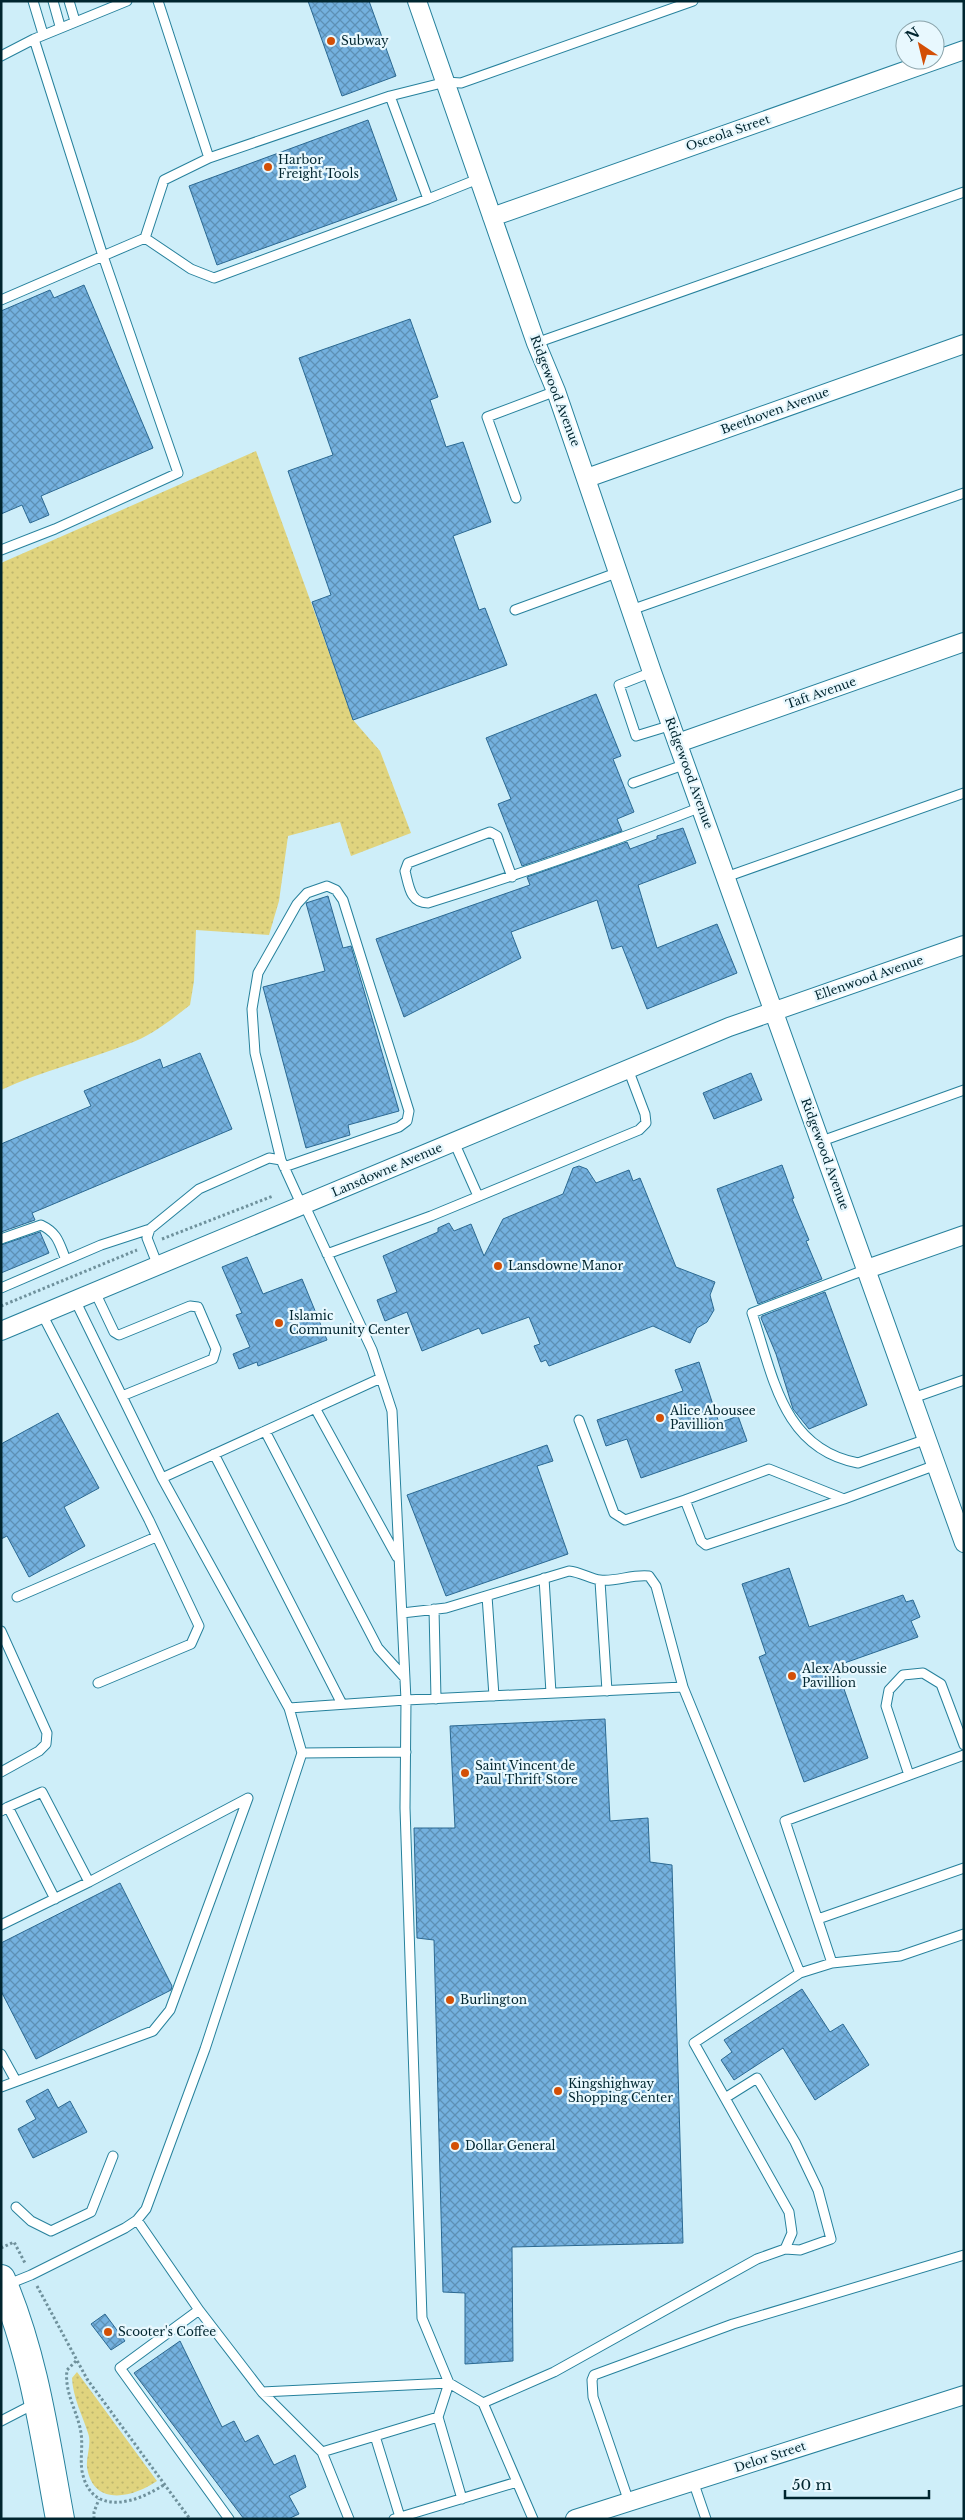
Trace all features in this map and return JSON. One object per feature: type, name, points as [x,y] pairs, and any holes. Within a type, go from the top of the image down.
[{"type":"main road","points":[[3,2282],[22,2338],[38,2402],[60,2519]]},
{"type":"street","name":"Ridgewood Avenue","points":[[417,1],[536,343],[556,391],[587,478],[652,672],[819,1142],[962,1533]]},
{"type":"street","name":"Osceola Street","points":[[492,217],[964,50]]},
{"type":"street","name":"Beethoven Avenue","points":[[587,478],[964,344]]},
{"type":"street","name":"Taft Avenue","points":[[678,743],[964,642]]},
{"type":"street","name":"Ellenwood Avenue","points":[[774,1011],[964,945]]},
{"type":"street","name":"Lansdowne Avenue","points":[[1,1331],[729,1027],[774,1011]]},
{"type":"street","points":[[867,1269],[964,1235]]},
{"type":"street","name":"Delor Street","points":[[576,2519],[964,2395]]},
{"type":"lane","points":[[33,1],[43,34]]},
{"type":"lane","points":[[53,1],[60,26]]},
{"type":"lane","points":[[69,1],[75,21]]},
{"type":"lane","points":[[1,56],[60,26],[127,1]]},
{"type":"lane","points":[[158,1],[209,158]]},
{"type":"lane","points":[[1,300],[145,238],[164,180],[209,158],[390,96],[446,82],[461,83],[693,1]]},
{"type":"lane","points":[[1,550],[55,529],[178,473],[103,256],[34,39]]},
{"type":"lane","points":[[390,96],[428,199]]},
{"type":"lane","points":[[145,238],[192,269],[214,278],[478,179]]},
{"type":"lane","points":[[536,343],[964,192]]},
{"type":"lane","points":[[516,498],[487,417],[556,391]]},
{"type":"lane","points":[[631,610],[964,494]]},
{"type":"lane","points":[[515,610],[619,572]]},
{"type":"lane","points":[[652,672],[618,685],[636,736],[672,725]]},
{"type":"lane","points":[[633,783],[686,764]]},
{"type":"lane","points":[[726,877],[964,793]]},
{"type":"lane","points":[[512,877],[497,836],[490,832],[408,863],[405,871],[413,899],[420,903],[428,903],[512,877],[601,846],[701,807]]},
{"type":"lane","points":[[1,1288],[101,1245],[150,1229],[200,1189],[269,1158],[282,1163],[399,1127],[407,1121],[409,1111],[343,900],[336,890],[327,886],[307,893],[297,904],[258,974],[252,1010],[255,1053],[282,1163],[372,1350],[392,1411],[406,1700],[406,1817],[422,2318],[449,2383],[438,2417],[462,2498]]},
{"type":"lane","points":[[327,1254],[478,1196],[639,1130],[646,1123],[646,1114],[628,1069]]},
{"type":"lane","points":[[819,1142],[964,1090]]},
{"type":"lane","points":[[454,1142],[478,1196]]},
{"type":"lane","points":[[1,1239],[41,1225],[51,1229],[55,1234],[66,1260]]},
{"type":"lane","points":[[150,1229],[147,1238],[158,1266]]},
{"type":"lane","points":[[867,1269],[752,1313],[786,1411],[808,1440],[849,1462],[858,1463],[927,1439]]},
{"type":"lane","points":[[96,1292],[114,1332],[118,1334],[190,1306],[198,1307],[216,1349],[213,1358],[122,1396]]},
{"type":"lane","points":[[3,2282],[31,2275],[137,2220],[146,2209],[205,2049],[302,1753],[289,1708],[162,1478],[75,1300]]},
{"type":"lane","points":[[42,1314],[156,1537],[199,1626],[191,1644],[98,1683]]},
{"type":"lane","points":[[162,1478],[381,1378]]},
{"type":"lane","points":[[913,1398],[964,1380]]},
{"type":"lane","points":[[315,1408],[399,1560]]},
{"type":"lane","points":[[578,1420],[614,1514],[625,1520],[769,1469],[844,1499]]},
{"type":"lane","points":[[265,1431],[378,1648],[405,1678]]},
{"type":"lane","points":[[214,1454],[342,1704]]},
{"type":"lane","points":[[685,1500],[702,1541],[706,1545],[844,1499],[936,1465]]},
{"type":"lane","points":[[17,1597],[156,1537]]},
{"type":"lane","points":[[402,1613],[446,1608],[569,1571],[582,1573],[600,1580],[639,1575],[649,1576],[656,1586],[683,1687],[800,1973]]},
{"type":"lane","points":[[544,1578],[551,1693]]},
{"type":"lane","points":[[600,1580],[607,1691]]},
{"type":"lane","points":[[487,1596],[494,1696]]},
{"type":"lane","points":[[434,1609],[436,1698]]},
{"type":"lane","points":[[1,1632],[47,1733],[46,1744],[39,1751],[1,1772]]},
{"type":"lane","points":[[910,1775],[886,1706],[888,1690],[903,1675],[923,1672],[941,1684],[964,1745]]},
{"type":"lane","points":[[289,1708],[436,1698],[683,1687]]},
{"type":"lane","points":[[302,1753],[406,1752]]},
{"type":"lane","points":[[832,1964],[785,1821],[964,1755]]},
{"type":"lane","points":[[55,1899],[5,1809],[42,1792],[89,1882]]},
{"type":"lane","points":[[1,1925],[89,1882],[248,1798],[170,2010],[153,2031],[1,2087]]},
{"type":"lane","points":[[818,1919],[964,1868]]},
{"type":"lane","points":[[785,2249],[792,2233],[789,2212],[694,2043],[800,1973],[832,1964],[900,1956],[964,1934]]},
{"type":"lane","points":[[1,2054],[16,2082]]},
{"type":"lane","points":[[483,2403],[554,2372],[757,2259],[785,2249],[800,2250],[831,2239],[818,2190],[795,2142],[757,2078],[725,2098]]},
{"type":"lane","points":[[16,2207],[31,2221],[51,2231],[91,2212],[113,2156]]},
{"type":"lane","points":[[137,2220],[199,2310],[262,2392],[322,2452],[349,2519]]},
{"type":"lane","points":[[630,2502],[594,2397],[592,2380],[594,2375],[733,2324],[964,2254]]},
{"type":"lane","points":[[199,2310],[120,2368],[229,2519]]},
{"type":"lane","points":[[262,2392],[449,2383],[483,2403],[533,2519]]},
{"type":"lane","points":[[1,2421],[38,2402]]},
{"type":"lane","points":[[322,2452],[438,2417]]},
{"type":"lane","points":[[375,2436],[397,2518],[517,2482]]},
{"type":"lane","points":[[693,2481],[706,2519]]},
{"type":"path","points":[[161,1239],[278,1194]]},
{"type":"path","points":[[1,1306],[142,1248]]},
{"type":"path","points":[[46,2304],[76,2361],[190,2519]]},
{"type":"path","points":[[76,2361],[67,2370],[67,2385],[81,2431],[82,2472],[86,2484],[99,2499],[112,2502],[134,2500],[165,2484]]},
{"type":"path","points":[[94,2519],[94,2512],[99,2499]]},
{"type":"shaded area","points":[[256,451],[354,721],[380,751],[411,833],[351,856],[340,822],[288,836],[279,901],[269,935],[196,930],[194,981],[190,1005],[145,1037],[1,1090],[1,563]]},
{"type":"shaded area","points":[[77,2372],[157,2481],[148,2487],[126,2494],[106,2494],[97,2489],[91,2480],[87,2467],[89,2437],[76,2399],[72,2378]]},
{"type":"building","points":[[308,1],[369,1],[396,76],[342,96]]},
{"type":"building","points":[[368,120],[397,200],[217,265],[189,186]]},
{"type":"building","points":[[84,285],[153,448],[41,496],[49,515],[30,523],[22,505],[1,514],[1,311],[50,290],[54,298]]},
{"type":"building","points":[[410,319],[438,397],[430,400],[446,447],[463,442],[491,522],[453,536],[479,610],[485,608],[507,665],[353,720],[312,602],[331,595],[288,471],[333,455],[299,358]]},
{"type":"building","points":[[596,694],[621,756],[613,759],[634,812],[617,819],[622,831],[522,866],[498,804],[511,799],[486,738]]},
{"type":"building","points":[[683,828],[696,863],[638,885],[657,948],[717,924],[737,973],[647,1009],[622,946],[612,949],[597,900],[511,932],[521,958],[404,1017],[376,939],[530,885],[527,877],[627,842],[630,849],[657,839],[657,836]]},
{"type":"building","points":[[328,896],[343,948],[351,946],[399,1111],[348,1125],[350,1135],[306,1148],[263,987],[325,971],[306,903]]},
{"type":"building","points":[[200,1053],[232,1129],[32,1213],[35,1220],[1,1232],[1,1144],[91,1106],[84,1091],[160,1059],[163,1068]]},
{"type":"building","points":[[751,1073],[762,1100],[714,1119],[703,1093]]},
{"type":"building","points":[[782,1165],[794,1198],[792,1199],[809,1240],[806,1241],[822,1279],[758,1304],[717,1189]]},
{"type":"building","name":"Lansdowne Manor","points":[[579,1166],[587,1169],[596,1183],[629,1170],[633,1181],[640,1178],[676,1267],[715,1282],[710,1295],[714,1310],[707,1322],[697,1328],[690,1343],[653,1326],[549,1366],[546,1360],[541,1362],[534,1346],[540,1344],[529,1317],[482,1334],[479,1328],[422,1351],[407,1312],[385,1321],[377,1300],[397,1292],[383,1256],[438,1232],[438,1228],[449,1223],[454,1231],[471,1224],[484,1256],[503,1219],[563,1194],[573,1168]]},
{"type":"building","points":[[40,1232],[49,1253],[1,1273],[1,1245]]},
{"type":"building","points":[[247,1257],[263,1294],[302,1279],[327,1340],[258,1366],[257,1362],[239,1369],[233,1354],[250,1347],[236,1315],[242,1313],[222,1267]]},
{"type":"building","points":[[825,1292],[867,1405],[809,1429],[793,1409],[776,1354],[761,1318]]},
{"type":"building","name":"Alice Abousee Pavillion","points":[[699,1362],[719,1423],[738,1416],[747,1441],[641,1478],[627,1439],[606,1446],[597,1420],[683,1391],[675,1370]]},
{"type":"building","points":[[58,1413],[99,1488],[64,1507],[85,1546],[29,1577],[7,1536],[1,1539],[1,1444]]},
{"type":"building","points":[[547,1445],[553,1461],[537,1466],[568,1554],[446,1596],[407,1495]]},
{"type":"building","name":"Alex Aboussie Pavillion","points":[[789,1568],[809,1627],[903,1595],[906,1602],[913,1600],[920,1617],[911,1621],[918,1637],[836,1666],[868,1758],[804,1782],[759,1657],[766,1654],[742,1584]]},
{"type":"building","name":"Kingshighway Shopping Center","points":[[605,1719],[610,1821],[648,1818],[650,1862],[672,1865],[683,2243],[512,2247],[513,2361],[465,2364],[465,2293],[443,2292],[434,1940],[417,1938],[414,1828],[455,1828],[450,1726]]},
{"type":"building","points":[[120,1883],[172,1986],[171,1990],[36,2059],[1,1991],[1,1943]]},
{"type":"building","points":[[802,1989],[830,2032],[843,2024],[869,2065],[815,2100],[783,2048],[734,2080],[721,2060],[732,2052],[724,2040]]},
{"type":"building","points":[[48,2089],[58,2108],[70,2101],[87,2132],[33,2158],[18,2129],[36,2119],[26,2101]]},
{"type":"building","name":"Scooter's Coffee","points":[[105,2314],[125,2341],[111,2350],[91,2324]]},
{"type":"building","points":[[180,2341],[222,2427],[234,2421],[245,2442],[258,2435],[274,2465],[295,2455],[306,2487],[289,2496],[299,2514],[288,2519],[244,2519],[134,2373]]},
{"type":"place","name":"Subway","points":[[331,41]]},
{"type":"place","name":"Harbor Freight Tools","points":[[268,167]]},
{"type":"place","name":"Lansdowne Manor","points":[[498,1266]]},
{"type":"place","name":"Islamic Community Center","points":[[279,1323]]},
{"type":"place","name":"Alice Abousee Pavillion","points":[[660,1418]]},
{"type":"place","name":"Alex Aboussie Pavillion","points":[[792,1676]]},
{"type":"place","name":"Saint Vincent de Paul Thrift Store","points":[[465,1773]]},
{"type":"place","name":"Burlington","points":[[450,2000]]},
{"type":"place","name":"Kingshighway Shopping Center","points":[[558,2091]]},
{"type":"place","name":"Dollar General","points":[[455,2146]]},
{"type":"place","name":"Scooter's Coffee","points":[[108,2332]]}]
